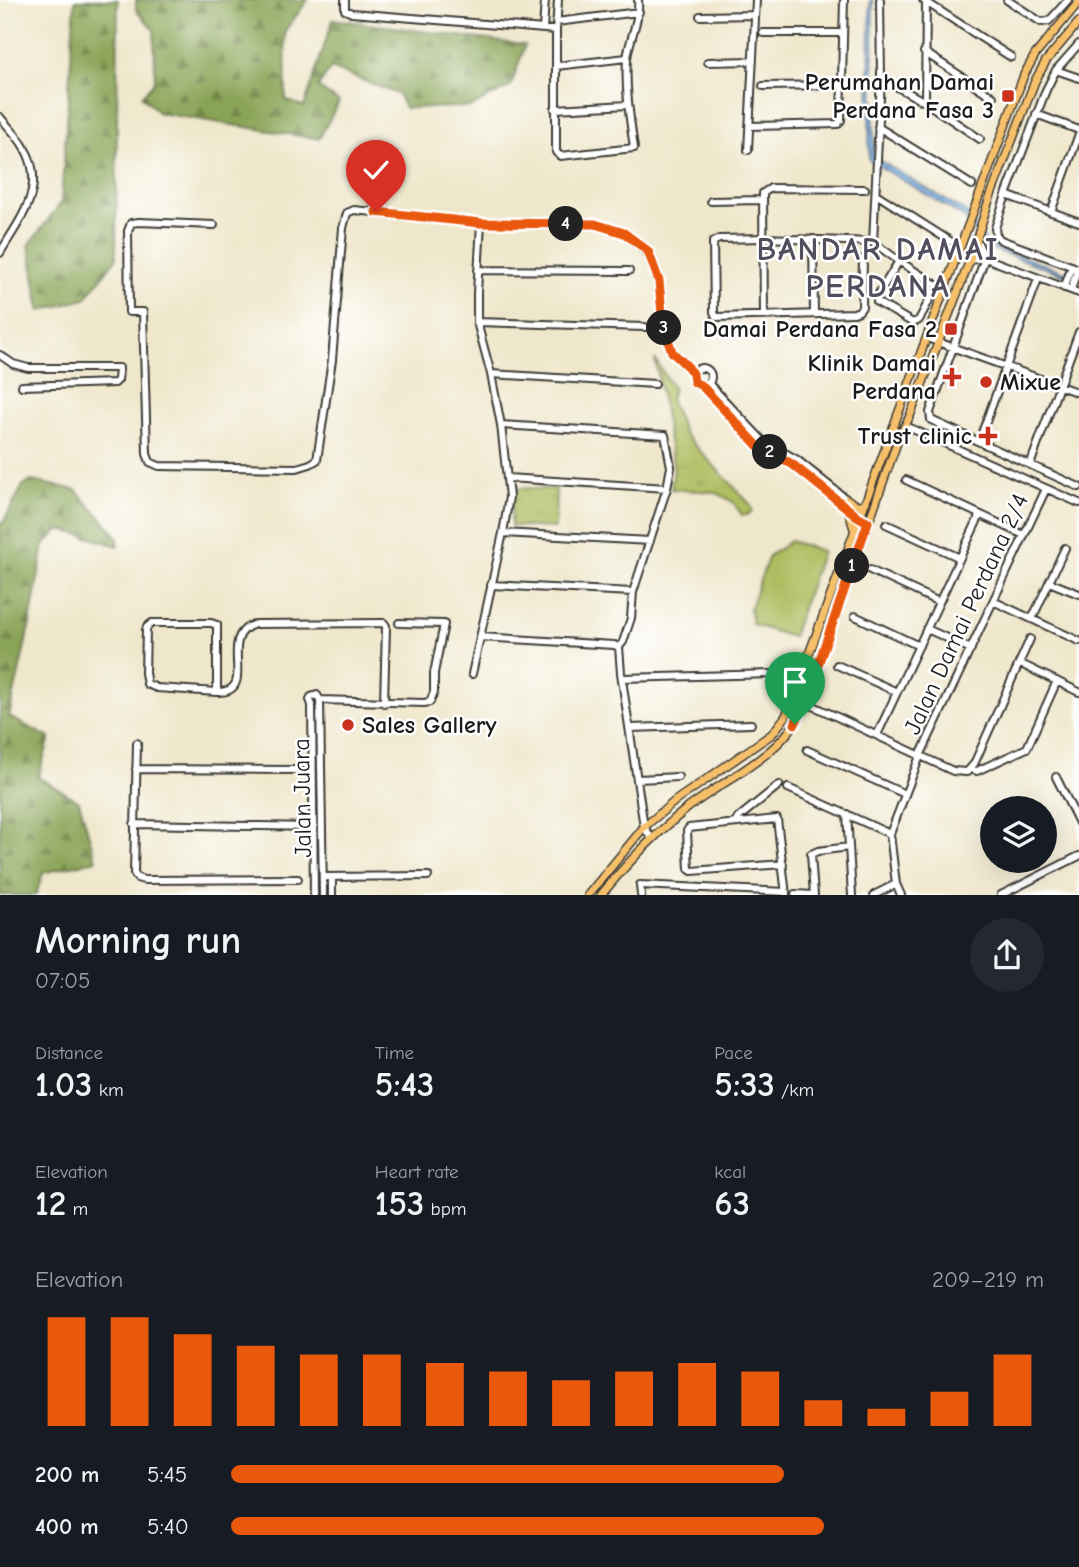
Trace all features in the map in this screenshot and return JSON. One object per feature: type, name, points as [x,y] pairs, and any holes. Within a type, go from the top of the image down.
[{"type":"main road","points":[[588,895],[644,827],[675,801],[778,730],[786,716],[855,532],[865,520],[866,502],[1024,75],[1035,55],[1079,2]]},
{"type":"main road","points":[[601,895],[626,864],[652,839],[685,810],[765,754],[795,724],[805,702],[865,520],[910,416],[1035,80],[1046,61],[1079,22]]},
{"type":"main road","points":[[865,520],[875,518],[910,416]]},
{"type":"main road","points":[[846,499],[857,505],[866,502]]},
{"type":"main road","points":[[848,509],[855,532]]},
{"type":"main road","points":[[761,743],[757,749],[765,754]]},
{"type":"street","points":[[345,0],[345,10],[348,12],[543,29],[639,12]]},
{"type":"street","points":[[543,29],[545,0]]},
{"type":"street","points":[[558,0],[555,109],[557,154],[564,156],[634,148],[628,105],[627,58],[639,12],[638,0]]},
{"type":"street","points":[[748,150],[756,0]]},
{"type":"street","points":[[749,126],[838,124],[841,120],[844,0]]},
{"type":"street","points":[[873,242],[881,78],[880,0]]},
{"type":"street","points":[[1007,0],[1041,22],[1049,21],[1068,0]]},
{"type":"street","points":[[925,1],[925,102]]},
{"type":"street","points":[[925,1],[1011,57]]},
{"type":"street","points":[[700,16],[755,15]]},
{"type":"street","points":[[763,33],[843,33]]},
{"type":"street","points":[[1068,289],[1074,272],[1001,240],[996,235],[995,228],[1036,114],[1056,70],[1079,44]]},
{"type":"street","points":[[924,52],[993,97]]},
{"type":"street","points":[[556,66],[627,58]]},
{"type":"street","points":[[708,62],[753,61]]},
{"type":"street","points":[[1056,70],[1079,78]]},
{"type":"street","points":[[881,78],[925,102],[979,139]]},
{"type":"street","points":[[763,86],[842,85]]},
{"type":"street","points":[[555,109],[628,105]]},
{"type":"street","points":[[1036,114],[1079,132],[1051,212]]},
{"type":"street","points":[[0,117],[24,147],[33,169],[34,185],[30,201],[0,253]]},
{"type":"street","points":[[878,127],[972,185]]},
{"type":"street","points":[[711,201],[762,197],[771,188],[865,189]]},
{"type":"street","points":[[876,194],[950,241]]},
{"type":"street","points":[[1006,195],[1079,222]]},
{"type":"street","points":[[762,197],[764,316]]},
{"type":"street","points":[[214,225],[139,222],[131,223],[128,231],[130,312],[143,312],[147,454],[150,463],[159,466],[297,467],[317,460],[332,360],[343,228],[347,213],[354,210],[481,223],[595,224],[624,233],[648,251],[659,281],[663,324],[672,352],[695,372]]},
{"type":"street","points":[[472,674],[509,497],[501,425],[477,322],[481,223]]},
{"type":"street","points":[[863,259],[862,307],[854,313],[716,317],[714,312],[713,242],[719,239],[764,237],[873,242],[944,289]]},
{"type":"street","points":[[813,239],[814,314]]},
{"type":"street","points":[[976,239],[985,258],[930,412],[931,420],[1079,487]]},
{"type":"street","points":[[970,260],[985,258],[1079,293]]},
{"type":"street","points":[[899,261],[878,295],[877,302],[913,323],[919,320],[937,285]]},
{"type":"street","points":[[478,270],[629,271]]},
{"type":"street","points":[[979,441],[1038,279]]},
{"type":"street","points":[[477,322],[645,327]]},
{"type":"street","points":[[1030,465],[1079,332]]},
{"type":"street","points":[[927,338],[1079,393]]},
{"type":"street","points":[[0,355],[13,364],[28,368],[119,368],[118,380],[115,383],[22,386]]},
{"type":"street","points":[[695,372],[703,368],[709,372],[711,378],[705,384]]},
{"type":"street","points":[[695,372],[694,382],[705,384],[762,440],[796,459],[846,499],[865,520]]},
{"type":"street","points":[[491,374],[655,384]]},
{"type":"street","points":[[705,384],[758,446],[792,464],[865,520]]},
{"type":"street","points":[[501,425],[665,435],[671,467],[667,488],[633,592],[631,618],[624,642],[619,647]]},
{"type":"street","points":[[908,427],[1078,501]]},
{"type":"street","points":[[507,478],[667,488]]},
{"type":"street","points":[[906,480],[1024,535]]},
{"type":"street","name":"Jalan Damai Perdana 2/4","points":[[890,834],[920,756],[1046,489]]},
{"type":"street","points":[[877,735],[980,515]]},
{"type":"street","points":[[886,524],[960,558]]},
{"type":"street","points":[[503,533],[650,541]]},
{"type":"street","points":[[1032,619],[1065,548]]},
{"type":"street","points":[[870,570],[939,602]]},
{"type":"street","points":[[1049,582],[1079,594]]},
{"type":"street","points":[[491,585],[633,592]]},
{"type":"street","points":[[993,601],[1079,641]]},
{"type":"street","points":[[855,617],[919,646]]},
{"type":"street","points":[[217,692],[217,625],[149,624],[146,630],[147,684],[157,688],[217,692],[233,688],[237,673],[237,643],[245,627],[255,624],[383,623],[386,626],[384,703]]},
{"type":"street","points":[[320,699],[384,703],[430,702],[434,692],[434,673],[444,624],[399,623]]},
{"type":"street","points":[[927,629],[971,649]]},
{"type":"street","points":[[480,637],[619,647]]},
{"type":"street","points":[[969,771],[1030,639]]},
{"type":"street","points":[[619,647],[644,827],[652,839]]},
{"type":"street","points":[[1019,663],[1079,692]]},
{"type":"street","points":[[837,665],[897,692]]},
{"type":"street","points":[[622,678],[776,674]]},
{"type":"street","points":[[805,702],[953,771],[977,771],[1027,748],[1057,681]]},
{"type":"street","name":"Jalan Juara","points":[[314,895],[310,703],[311,697],[317,695],[320,699],[323,895]]},
{"type":"street","points":[[630,729],[751,724]]},
{"type":"street","points":[[137,743],[134,824],[134,873],[137,878],[298,879]]},
{"type":"street","points":[[807,750],[905,793]]},
{"type":"street","points":[[136,769],[300,770]]},
{"type":"street","points":[[638,779],[678,777]]},
{"type":"street","points":[[1056,777],[1079,823]]},
{"type":"street","points":[[735,822],[779,785]]},
{"type":"street","points":[[788,788],[890,834],[895,884],[901,895]]},
{"type":"street","points":[[847,814],[852,895]]},
{"type":"street","points":[[641,895],[640,885],[786,894],[783,864],[777,819],[689,828],[689,869],[692,871],[783,864]]},
{"type":"street","points":[[134,824],[314,827]]},
{"type":"street","points":[[795,894],[814,895],[811,854],[818,850],[849,847]]},
{"type":"street","points":[[1001,895],[1079,856]]},
{"type":"street","points":[[323,877],[428,876]]},
{"type":"street","points":[[332,877],[332,895]]},
{"type":"street","points":[[874,895],[895,884]]},
{"type":"green space","points":[[75,0],[118,0],[116,259],[85,299],[40,311],[29,245],[61,203]]},
{"type":"green space","points":[[136,0],[308,0],[285,31],[286,100],[304,107],[333,19],[525,45],[511,86],[471,107],[405,108],[398,94],[331,68],[318,87],[339,102],[319,139],[159,113],[142,96],[155,81],[154,30],[136,10]]},
{"type":"green space","points":[[655,359],[673,388],[670,399],[685,435],[750,504],[752,511],[747,515],[742,515],[733,502],[715,492],[671,489],[674,470]]},
{"type":"green space","points":[[32,481],[76,490],[118,537],[118,546],[60,529],[44,545],[9,717],[50,738],[38,777],[79,801],[96,860],[43,873],[36,895],[0,895],[0,524],[23,485]]},
{"type":"green space","points":[[513,488],[556,489],[555,528],[511,526]]},
{"type":"green space","points":[[790,541],[822,551],[792,637],[752,624],[750,607],[769,556]]},
{"type":"water","points":[[870,0],[873,0],[874,157],[967,213],[988,244],[1079,277],[1079,280],[983,246],[965,218],[869,160]]},
{"type":"place","name":"Perumahan Damai Perdana Fasa 3","points":[[1008,96]]},
{"type":"place","name":"Damai Perdana Fasa 2","points":[[951,329]]},
{"type":"place","name":"Klinik Damai Perdana","points":[[952,377]]},
{"type":"place","name":"Mixue","points":[[986,382]]},
{"type":"place","name":"Trust clinic","points":[[988,436]]},
{"type":"place","name":"Sales Gallery","points":[[348,725]]},
{"type":"district","name":"BANDAR DAMAI PERDANA","points":[[878,268]]},
{"type":"route","points":[[376,212],[481,223],[595,224],[624,233],[648,251],[659,281],[663,324],[672,352],[688,367],[694,382],[702,386],[758,446],[792,464],[860,519],[868,522],[795,724]]}]
